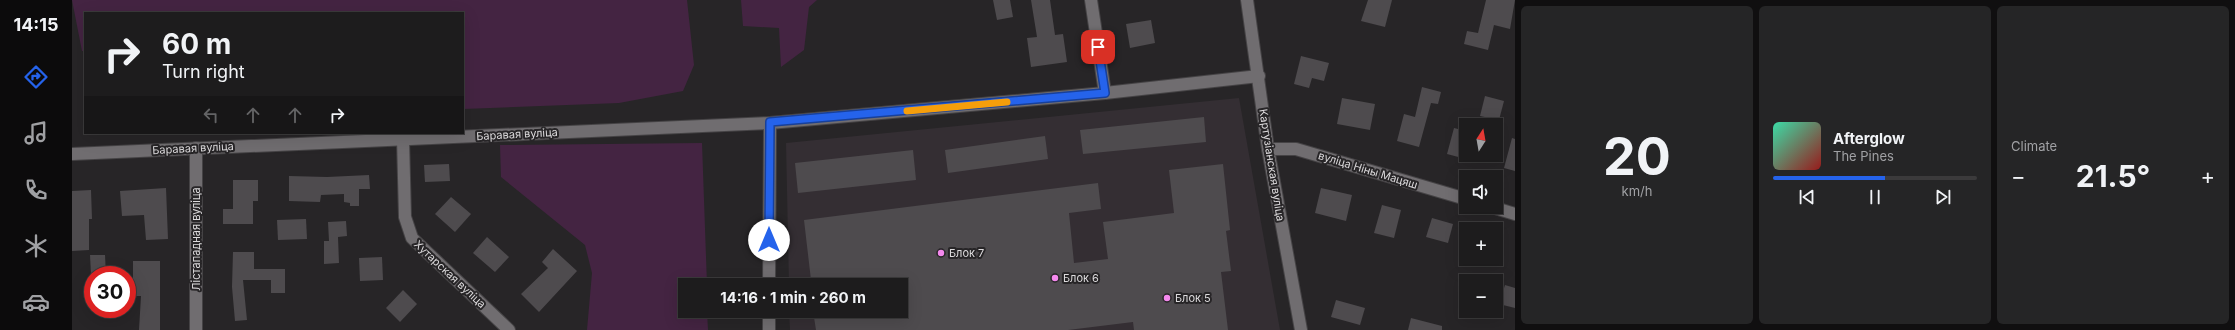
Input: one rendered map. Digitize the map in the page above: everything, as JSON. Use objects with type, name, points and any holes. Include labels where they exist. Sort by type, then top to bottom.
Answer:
[{"type":"street","points":[[1091,0],[1105,93]]},
{"type":"street","name":"Картузіанская вуліца","points":[[1248,0],[1268,149],[1301,330]]},
{"type":"street","name":"Баравая вуліца","points":[[72,154],[770,122],[1105,93],[1259,76]]},
{"type":"street","points":[[769,278],[770,122]]},
{"type":"street","name":"Хутарская вуліца","points":[[403,139],[405,217],[412,238],[509,330]]},
{"type":"street","name":"Лістападная вуліца","points":[[196,148],[196,330]]},
{"type":"street","name":"вуліца Ніны Мацяш","points":[[1268,149],[1296,149],[1459,197]]},
{"type":"street","points":[[1503,210],[1515,214]]},
{"type":"street","points":[[769,318],[769,330]]},
{"type":"shaded area","points":[[72,0],[687,0],[694,65],[683,91],[619,103],[464,109],[464,12],[84,12],[84,51],[82,51]]},
{"type":"shaded area","points":[[741,0],[817,0],[809,7],[804,50],[781,67],[779,28],[743,26]]},
{"type":"shaded area","points":[[1239,98],[1280,330],[790,330],[789,318],[908,318],[908,278],[789,278],[786,143]]},
{"type":"shaded area","points":[[702,143],[707,278],[678,278],[678,318],[707,318],[708,330],[587,330],[592,273],[585,245],[501,177],[500,145]]},
{"type":"building","points":[[993,0],[1010,0],[1013,17],[997,20]]},
{"type":"building","points":[[1031,0],[1050,0],[1055,35],[1063,34],[1067,62],[1031,67],[1027,38],[1037,37]]},
{"type":"building","points":[[1368,0],[1392,0],[1385,27],[1361,21]]},
{"type":"building","points":[[1486,0],[1515,0],[1510,29],[1494,25],[1488,50],[1464,44],[1467,31],[1478,33]]},
{"type":"building","points":[[1151,20],[1155,43],[1130,48],[1126,24]]},
{"type":"building","points":[[1301,56],[1329,63],[1324,81],[1312,78],[1309,88],[1294,84]]},
{"type":"building","points":[[1422,87],[1441,92],[1438,104],[1431,103],[1419,147],[1397,141],[1404,114],[1415,117]]},
{"type":"building","points":[[1485,96],[1504,101],[1500,118],[1480,116]]},
{"type":"building","points":[[1342,98],[1375,104],[1370,130],[1337,124]]},
{"type":"building","points":[[1204,117],[1206,142],[1083,154],[1080,130]]},
{"type":"building","points":[[1454,128],[1459,129],[1459,157],[1447,154]]},
{"type":"building","points":[[1045,136],[1048,159],[948,173],[945,150]]},
{"type":"building","points":[[1512,138],[1515,139],[1515,171],[1504,168]]},
{"type":"building","points":[[913,150],[916,180],[798,193],[795,163]]},
{"type":"building","points":[[449,164],[450,181],[425,182],[424,165]]},
{"type":"building","points":[[1223,164],[1230,230],[1226,231],[1231,271],[1221,272],[1228,330],[1134,330],[1133,322],[1068,330],[816,330],[814,318],[908,318],[908,278],[811,278],[804,220],[1098,183],[1101,209],[1069,213],[1074,263],[1108,259],[1103,222],[1174,213],[1169,170]]},
{"type":"building","points":[[369,175],[370,189],[359,189],[359,206],[350,206],[350,203],[344,202],[344,194],[321,195],[320,202],[289,201],[289,176],[327,177]]},
{"type":"building","points":[[233,180],[258,180],[258,201],[253,201],[253,224],[223,224],[223,209],[233,209]]},
{"type":"building","points":[[166,188],[168,239],[146,240],[144,215],[122,216],[120,191]]},
{"type":"building","points":[[1321,188],[1352,195],[1346,221],[1315,213]]},
{"type":"building","points":[[91,190],[92,219],[89,219],[89,250],[72,251],[72,191]]},
{"type":"building","points":[[451,197],[471,214],[455,232],[435,214]]},
{"type":"building","points":[[1382,205],[1401,210],[1394,238],[1374,233]]},
{"type":"building","points":[[1432,218],[1453,224],[1448,243],[1426,237]]},
{"type":"building","points":[[306,219],[307,239],[278,240],[277,220]]},
{"type":"building","points":[[346,221],[347,236],[338,237],[339,263],[324,264],[324,241],[329,241],[328,222]]},
{"type":"building","points":[[487,237],[509,257],[495,272],[473,253]]},
{"type":"building","points":[[553,249],[577,271],[539,312],[521,294],[548,268],[542,262]]},
{"type":"building","points":[[233,252],[254,252],[254,269],[285,269],[285,293],[271,293],[271,280],[243,280],[247,320],[235,321],[232,287]]},
{"type":"building","points":[[90,255],[105,255],[106,266],[91,266]]},
{"type":"building","points":[[382,257],[383,280],[360,281],[359,258]]},
{"type":"building","points":[[133,261],[160,261],[160,330],[139,330],[141,296],[136,296],[136,266],[133,266]]},
{"type":"building","points":[[1505,285],[1515,288],[1515,308],[1503,305],[1503,291]]},
{"type":"building","points":[[403,290],[417,304],[400,322],[386,308]]},
{"type":"building","points":[[1336,300],[1365,308],[1360,325],[1331,317]]},
{"type":"building","points":[[1411,318],[1442,326],[1442,330],[1408,330]]},
{"type":"slow traffic","points":[[907,111],[1007,102]]},
{"type":"place","name":"Блок 7","points":[[941,253]]},
{"type":"place","name":"Блок 6","points":[[1055,278]]},
{"type":"place","name":"Блок 5","points":[[1167,298]]},
{"type":"route","points":[[769,240],[770,122],[1105,93],[1098,47]]}]
